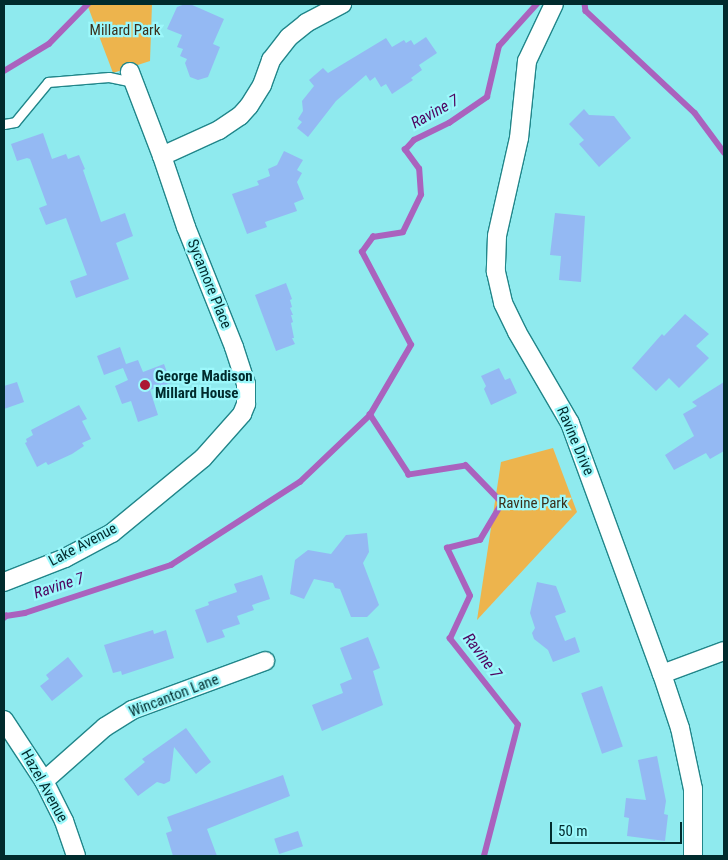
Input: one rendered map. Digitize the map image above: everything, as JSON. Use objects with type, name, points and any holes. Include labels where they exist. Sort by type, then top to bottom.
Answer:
[{"type":"street","points":[[162,156],[219,130],[240,116],[258,92],[271,60],[289,37],[319,15],[342,4]]},
{"type":"street","name":"Ravine Drive","points":[[554,4],[527,61],[519,138],[497,236],[496,272],[503,303],[517,332],[570,423],[662,674],[680,728],[693,789],[692,856]]},
{"type":"street","name":"Sycamore Place","points":[[132,77],[186,227],[215,295],[246,384],[246,404],[242,414],[203,458],[180,479]]},
{"type":"street","name":"Lake Avenue","points":[[4,582],[66,558],[112,532],[180,479]]},
{"type":"street","points":[[662,674],[724,651]]},
{"type":"street","name":"Wincanton Lane","points":[[44,781],[105,727],[132,710],[266,661]]},
{"type":"street","name":"Hazel Avenue","points":[[4,720],[44,781],[64,821],[76,856]]},
{"type":"lane","points":[[4,124],[15,122],[48,82],[132,77]]},
{"type":"green space","name":"Millard Park","points":[[87,4],[152,4],[150,61],[113,73]]},
{"type":"green space","name":"Ravine Park","points":[[553,448],[577,512],[477,620],[501,462]]},
{"type":"building","points":[[190,4],[224,19],[213,44],[220,47],[208,77],[198,80],[190,77],[185,63],[187,59],[180,56],[183,49],[177,47],[182,35],[167,29],[177,7]]},
{"type":"building","points":[[426,37],[437,53],[419,65],[422,70],[411,78],[413,80],[392,94],[386,84],[381,87],[375,77],[370,81],[366,75],[336,101],[308,137],[297,128],[302,122],[298,119],[303,111],[302,101],[314,86],[309,80],[323,68],[328,73],[386,38],[392,47],[404,40],[406,43],[411,40],[414,45]]},
{"type":"building","points":[[584,109],[589,115],[614,116],[631,138],[599,167],[579,144],[584,140],[569,124]]},
{"type":"building","points":[[43,133],[52,159],[66,154],[68,159],[79,155],[101,222],[125,213],[133,236],[116,243],[129,279],[76,298],[70,281],[87,275],[66,218],[46,225],[39,208],[47,205],[30,159],[17,161],[11,144]]},
{"type":"building","points":[[284,151],[303,160],[297,170],[302,173],[297,182],[304,199],[294,203],[297,211],[265,222],[267,227],[247,234],[232,194],[259,185],[257,181],[270,176],[268,169],[277,165]]},
{"type":"building","points":[[555,213],[585,216],[581,282],[559,280],[561,256],[550,255]]},
{"type":"building","points":[[286,283],[292,299],[290,300],[292,307],[290,308],[293,315],[291,315],[293,322],[291,323],[294,338],[292,338],[295,344],[276,351],[255,295]]},
{"type":"building","points":[[685,314],[709,334],[696,346],[709,358],[679,388],[669,378],[656,391],[632,368],[662,334],[664,336]]},
{"type":"building","name":"George Madison Millard House","points":[[120,347],[126,364],[138,360],[143,372],[164,364],[171,383],[150,390],[158,415],[138,422],[131,401],[122,404],[115,386],[128,380],[123,368],[104,375],[97,356]]},
{"type":"building","points":[[499,368],[505,380],[510,378],[517,393],[491,405],[481,376]]},
{"type":"building","points":[[17,382],[24,402],[4,409],[4,386]]},
{"type":"building","points":[[724,382],[724,451],[710,459],[706,453],[674,470],[665,455],[694,436],[683,414],[697,406],[692,402]]},
{"type":"building","points":[[79,405],[87,419],[82,421],[91,439],[82,443],[84,446],[72,454],[48,465],[46,462],[37,467],[25,443],[27,442],[26,439],[33,435],[31,430]]},
{"type":"building","points":[[367,533],[369,552],[363,563],[379,605],[367,617],[351,617],[340,589],[335,588],[333,583],[314,579],[304,599],[290,594],[295,560],[308,550],[331,554],[346,535]]},
{"type":"building","points":[[262,575],[270,599],[252,605],[254,610],[237,616],[240,624],[222,630],[225,637],[207,643],[195,610],[209,605],[208,602],[237,592],[234,584]]},
{"type":"building","points":[[537,582],[556,586],[566,612],[555,616],[565,641],[575,637],[580,652],[553,662],[548,650],[534,639],[532,633],[535,628],[530,613]]},
{"type":"building","points":[[153,630],[154,634],[166,630],[174,658],[122,675],[121,671],[113,673],[104,645]]},
{"type":"building","points":[[368,637],[380,668],[373,671],[383,705],[322,731],[312,705],[343,693],[340,684],[352,679],[340,648]]},
{"type":"building","points":[[68,657],[83,676],[52,701],[40,686],[49,679],[46,675]]},
{"type":"building","points":[[602,686],[623,747],[602,754],[581,693]]},
{"type":"building","points":[[186,728],[211,762],[196,774],[174,747],[170,781],[164,784],[157,782],[138,796],[124,779],[145,762],[142,759]]},
{"type":"building","points":[[657,756],[666,801],[664,814],[668,815],[665,841],[627,836],[629,818],[624,817],[626,798],[646,800],[638,760]]},
{"type":"building","points":[[283,775],[290,796],[207,829],[217,856],[173,856],[166,833],[172,831],[167,817]]},
{"type":"building","points":[[298,831],[303,846],[279,854],[274,839]]},
{"type":"waterway","points":[[4,71],[49,44],[88,4]]},
{"type":"waterway","name":"Ravine 7","points":[[484,856],[518,725],[450,639],[470,596],[447,548],[480,540],[502,503],[466,466],[409,475],[370,415],[411,345],[362,252],[373,237],[403,232],[421,195],[419,169],[405,150],[414,140],[449,123],[487,97],[499,46],[537,4]]},
{"type":"waterway","name":"Ravine 7","points":[[585,4],[586,11],[695,113],[724,152]]},
{"type":"waterway","name":"Ravine 7","points":[[4,618],[25,613],[171,565],[300,482],[370,415]]},
{"type":"place","name":"George Madison Millard House","points":[[145,385]]}]
